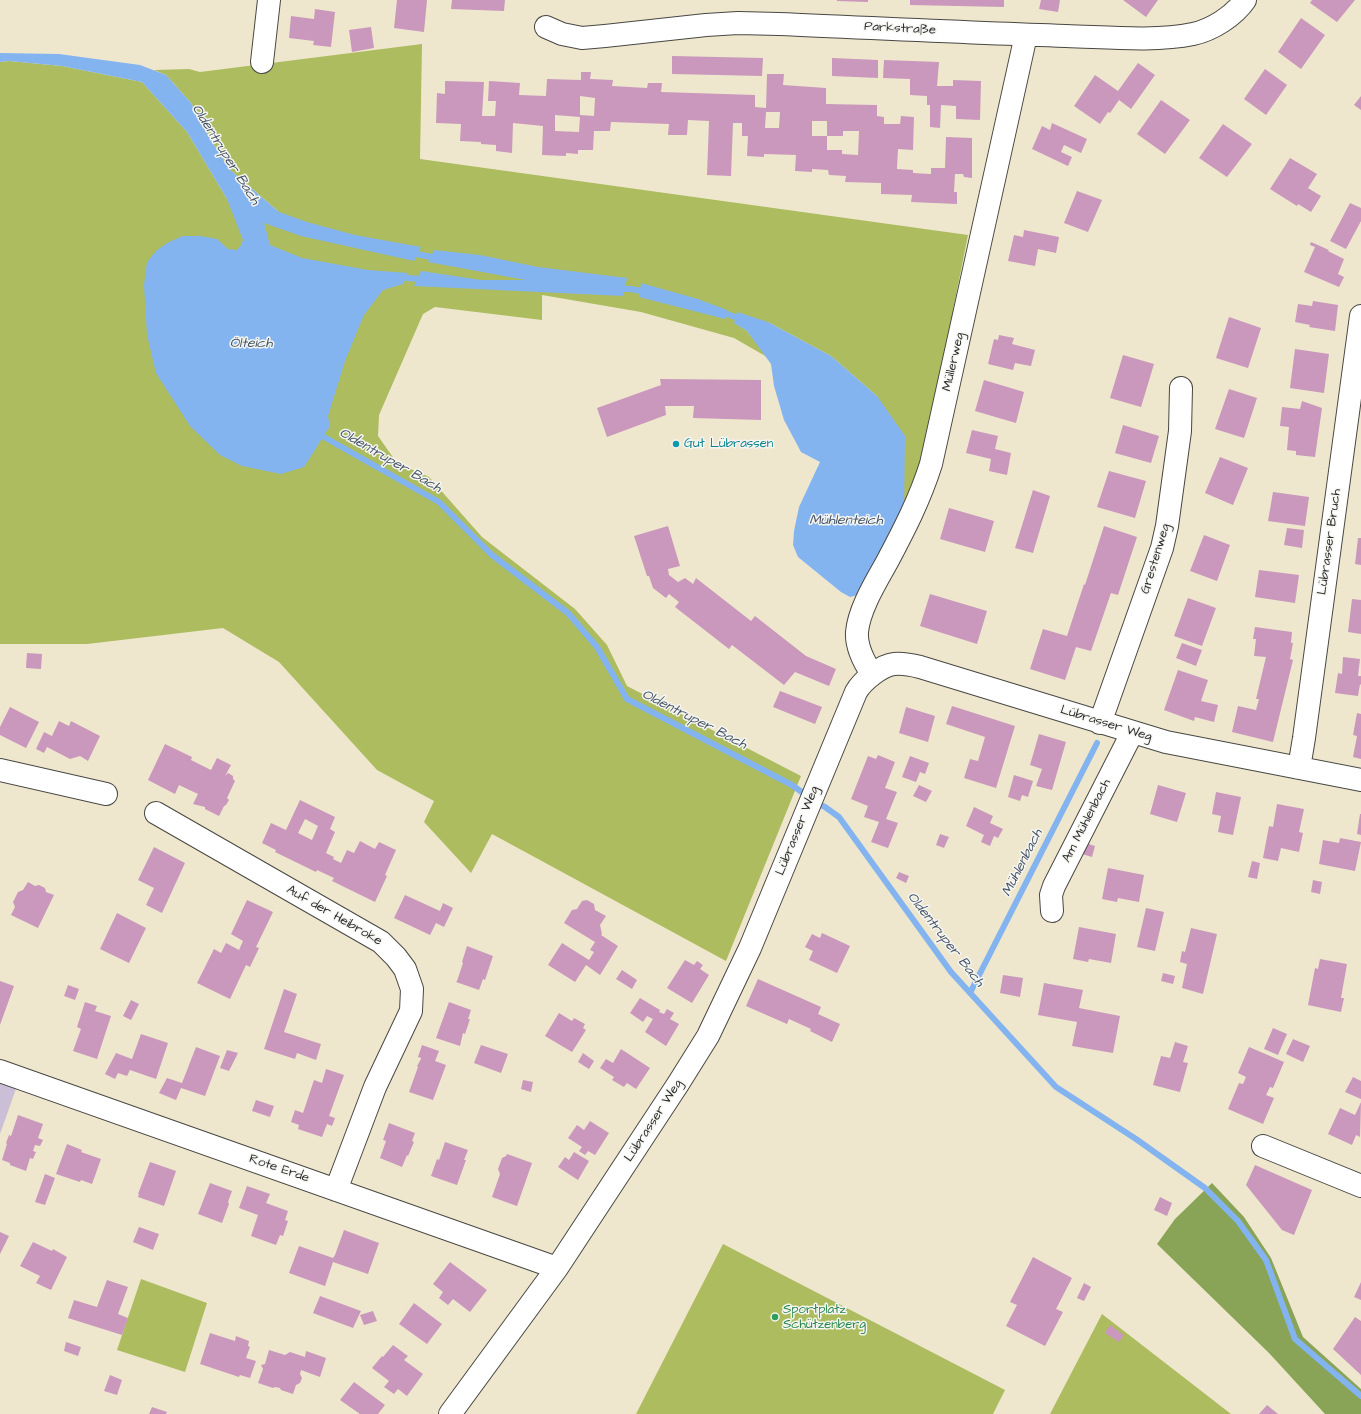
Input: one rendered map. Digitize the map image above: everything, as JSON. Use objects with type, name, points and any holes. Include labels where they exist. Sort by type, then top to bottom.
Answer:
[{"type":"street","points":[[262,62],[268,0]]},
{"type":"street","name":"Parkstraße","points":[[546,27],[562,34],[582,38],[738,23],[1026,35],[1153,38],[1193,34],[1206,29],[1232,14],[1245,0]]},
{"type":"street","name":"Müllerweg","points":[[872,674],[866,664],[857,641],[859,620],[913,512],[931,464],[1026,35]]},
{"type":"street","name":"Lübrasser Bruch","points":[[1299,768],[1361,316]]},
{"type":"street","name":"Grestenweg","points":[[1100,723],[1167,526],[1180,431],[1181,388]]},
{"type":"street","name":"Lübrasser Weg","points":[[450,1414],[557,1268],[708,1036],[750,948],[859,686],[872,674],[893,664],[920,667],[1132,733],[1166,742],[1361,780]]},
{"type":"street","name":"Am Mühlenbach","points":[[1052,911],[1052,895],[1054,886],[1132,733]]},
{"type":"street","points":[[0,770],[106,794]]},
{"type":"street","name":"Auf der Heibroke","points":[[156,813],[381,942],[396,957],[405,969],[412,989],[411,1011],[374,1087],[336,1190]]},
{"type":"street","name":"Rote Erde","points":[[0,1071],[557,1268]]},
{"type":"street","points":[[1263,1146],[1361,1186]]},
{"type":"shaded area","points":[[0,1080],[17,1086],[0,1134]]},
{"type":"green space","points":[[422,44],[420,159],[968,235],[953,310],[961,311],[920,468],[904,510],[877,396],[831,356],[768,322],[735,323],[747,331],[767,357],[734,338],[641,312],[542,295],[542,320],[435,307],[423,314],[379,415],[378,436],[397,463],[429,477],[482,537],[575,609],[607,645],[627,686],[801,776],[726,961],[492,834],[471,873],[424,822],[434,801],[377,770],[279,662],[223,628],[87,644],[0,644],[0,62],[9,61],[62,66],[142,82],[187,132],[227,199],[278,211],[229,169],[207,134],[191,103],[166,75],[154,70],[189,69],[200,72]]},
{"type":"green space","points":[[1212,1183],[1244,1217],[1271,1258],[1303,1337],[1361,1389],[1361,1414],[1325,1414],[1269,1353],[1157,1244],[1175,1219]]},
{"type":"green space","name":"Sportplatz Schützenberg","points":[[723,1244],[1005,1390],[993,1414],[636,1414]]},
{"type":"green space","points":[[141,1279],[207,1303],[185,1372],[117,1350]]},
{"type":"green space","points":[[1102,1314],[1231,1414],[1050,1414]]},
{"type":"water","name":"Ölteich","points":[[0,53],[59,54],[140,65],[166,75],[191,103],[207,134],[229,169],[279,212],[307,222],[355,235],[421,247],[414,261],[301,236],[264,223],[270,245],[302,258],[368,270],[408,273],[403,284],[383,290],[364,315],[345,361],[328,416],[330,426],[304,467],[281,474],[242,466],[220,455],[190,426],[156,373],[147,335],[144,285],[147,262],[157,250],[169,242],[183,236],[200,236],[217,239],[228,249],[237,250],[243,240],[227,199],[187,132],[142,82],[62,66],[9,61],[0,62]]},
{"type":"water","points":[[434,250],[480,255],[538,267],[627,278],[623,296],[414,286],[421,271],[481,280],[526,280],[428,262]]},
{"type":"water","points":[[641,283],[698,299],[727,310],[725,319],[639,297]]},
{"type":"water","name":"Mühlenteich","points":[[737,312],[768,322],[831,356],[877,396],[905,436],[904,510],[862,594],[850,597],[841,592],[798,557],[793,545],[799,507],[820,462],[801,452],[784,420],[774,386],[771,364],[747,331],[734,323]]},
{"type":"building","points":[[397,0],[427,0],[424,32],[394,28]]},
{"type":"building","points":[[452,0],[505,0],[504,11],[451,9]]},
{"type":"building","points":[[868,0],[868,2],[837,1]]},
{"type":"building","points":[[910,0],[1004,0],[1004,7],[910,5]]},
{"type":"building","points":[[1041,0],[1060,0],[1058,12],[1039,9]]},
{"type":"building","points":[[1123,0],[1158,0],[1146,17]]},
{"type":"building","points":[[1312,0],[1355,0],[1337,22],[1310,3]]},
{"type":"building","points":[[315,9],[335,12],[331,47],[313,45],[314,41],[289,38],[291,16],[314,19]]},
{"type":"building","points":[[1301,18],[1325,35],[1301,69],[1278,52]]},
{"type":"building","points":[[371,27],[374,48],[352,52],[349,30]]},
{"type":"building","points":[[672,56],[763,58],[762,76],[672,74]]},
{"type":"building","points":[[832,58],[878,60],[878,78],[832,76]]},
{"type":"building","points":[[884,60],[939,62],[937,86],[953,86],[953,80],[981,81],[980,120],[956,119],[956,106],[941,105],[940,128],[930,127],[930,105],[927,105],[927,96],[910,95],[910,79],[883,78]]},
{"type":"building","points":[[1138,63],[1155,75],[1131,109],[1119,100],[1100,124],[1074,106],[1095,75],[1118,91]]},
{"type":"building","points":[[1265,69],[1287,85],[1266,115],[1244,99]]},
{"type":"building","points":[[581,72],[591,72],[590,79],[613,80],[612,86],[647,88],[648,83],[662,83],[661,92],[755,95],[755,107],[766,108],[767,74],[784,74],[783,85],[826,88],[826,104],[877,105],[877,116],[884,117],[884,124],[900,124],[901,116],[914,117],[913,150],[898,149],[897,169],[913,170],[913,173],[931,174],[931,168],[945,168],[946,137],[972,138],[972,178],[964,177],[963,174],[955,174],[954,192],[957,192],[957,204],[911,202],[912,195],[881,194],[881,183],[845,182],[846,176],[829,175],[828,170],[812,169],[812,172],[795,171],[796,155],[764,154],[764,157],[747,156],[748,136],[742,136],[742,123],[733,123],[731,176],[707,175],[709,121],[688,120],[687,135],[668,135],[669,124],[611,122],[610,131],[594,131],[593,150],[578,150],[578,154],[566,153],[566,156],[542,155],[543,126],[513,123],[512,153],[496,151],[496,145],[481,144],[481,142],[460,141],[461,124],[436,123],[437,93],[445,94],[445,81],[484,82],[482,116],[495,116],[496,101],[488,101],[489,81],[520,83],[519,95],[546,96],[547,79],[581,80]],"holes":[[[580,96],[595,98],[594,116],[580,115]],[[766,112],[780,112],[779,128],[765,128]],[[555,115],[580,117],[579,132],[555,131]],[[812,121],[827,121],[827,136],[812,136]],[[843,131],[859,131],[858,155],[842,154],[842,150],[827,150],[827,136],[843,136]]]},
{"type":"building","points":[[1361,96],[1361,110],[1354,105]]},
{"type":"building","points":[[1161,100],[1190,120],[1165,154],[1137,134]]},
{"type":"building","points":[[1052,123],[1087,139],[1081,153],[1064,145],[1061,152],[1072,157],[1068,166],[1032,149],[1042,126],[1050,130]]},
{"type":"building","points":[[1223,124],[1252,144],[1227,177],[1199,158]]},
{"type":"building","points":[[1290,158],[1317,174],[1308,188],[1321,196],[1311,212],[1298,204],[1297,206],[1270,189]]},
{"type":"building","points":[[1077,191],[1102,200],[1088,232],[1064,223]]},
{"type":"building","points":[[1350,203],[1361,208],[1361,221],[1346,249],[1330,241]]},
{"type":"building","points":[[1024,230],[1059,237],[1056,253],[1038,249],[1035,266],[1008,261],[1014,235],[1023,237]]},
{"type":"building","points":[[1311,242],[1344,259],[1338,274],[1344,277],[1339,287],[1304,272],[1315,247],[1310,245]]},
{"type":"building","points":[[1313,301],[1338,305],[1335,331],[1309,327],[1310,325],[1295,322],[1298,304],[1312,306]]},
{"type":"building","points":[[1229,317],[1261,328],[1248,368],[1216,358]]},
{"type":"building","points":[[999,335],[1014,338],[1012,344],[1035,350],[1031,366],[1015,363],[1013,370],[988,364],[994,339],[998,340]]},
{"type":"building","points":[[1295,349],[1329,354],[1324,393],[1290,388]]},
{"type":"building","points":[[1123,355],[1154,364],[1141,407],[1110,398]]},
{"type":"building","points":[[660,379],[761,380],[761,420],[693,418],[694,406],[665,406],[666,415],[607,437],[597,408],[661,385]]},
{"type":"building","points":[[984,380],[1024,392],[1016,423],[975,411]]},
{"type":"building","points":[[1229,389],[1257,398],[1244,438],[1215,429]]},
{"type":"building","points":[[1302,401],[1322,408],[1315,457],[1296,455],[1296,451],[1287,450],[1289,427],[1280,426],[1282,407],[1300,409]]},
{"type":"building","points":[[1123,425],[1159,436],[1151,463],[1115,453]]},
{"type":"building","points":[[972,430],[998,436],[995,449],[1011,453],[1007,475],[989,471],[991,459],[966,453]]},
{"type":"building","points":[[1220,457],[1248,468],[1233,505],[1205,493]]},
{"type":"building","points":[[1109,471],[1146,481],[1135,518],[1097,507]]},
{"type":"building","points":[[1033,490],[1050,496],[1033,553],[1015,548]]},
{"type":"building","points":[[1273,492],[1309,497],[1305,526],[1268,521]]},
{"type":"building","points":[[949,508],[994,521],[985,552],[940,539]]},
{"type":"building","points":[[668,526],[680,566],[668,569],[669,575],[678,582],[685,578],[693,584],[696,578],[751,621],[755,616],[806,656],[836,669],[829,686],[795,672],[784,685],[732,645],[729,649],[675,607],[679,602],[669,594],[666,598],[653,588],[649,576],[647,576],[634,536]]},
{"type":"building","points":[[1104,526],[1137,537],[1118,595],[1111,593],[1091,651],[1076,647],[1065,680],[1030,669],[1043,629],[1067,636]]},
{"type":"building","points":[[1287,528],[1304,530],[1302,548],[1284,545]]},
{"type":"building","points":[[1204,535],[1230,545],[1217,581],[1190,571]]},
{"type":"building","points":[[1358,538],[1361,538],[1361,565],[1355,564]]},
{"type":"building","points":[[1259,570],[1299,575],[1295,603],[1255,597]]},
{"type":"building","points":[[930,594],[987,611],[977,644],[920,626]]},
{"type":"building","points":[[1188,598],[1216,608],[1202,646],[1174,636]]},
{"type":"building","points":[[1352,599],[1361,600],[1361,634],[1348,632]]},
{"type":"building","points":[[1255,627],[1292,632],[1291,643],[1293,643],[1290,659],[1293,660],[1273,742],[1232,732],[1238,706],[1256,710],[1259,699],[1256,699],[1266,657],[1254,656],[1256,639],[1253,639]]},
{"type":"building","points":[[1182,643],[1202,650],[1196,666],[1176,658]]},
{"type":"building","points":[[27,653],[42,654],[41,669],[26,668]]},
{"type":"building","points":[[1343,657],[1360,659],[1358,676],[1361,676],[1361,685],[1360,684],[1358,696],[1335,693],[1338,673],[1342,674]]},
{"type":"building","points":[[1178,670],[1208,680],[1201,701],[1218,705],[1214,722],[1195,717],[1194,721],[1164,710]]},
{"type":"building","points":[[780,691],[822,707],[815,724],[773,707]]},
{"type":"building","points":[[952,706],[1015,726],[996,788],[964,778],[970,759],[978,761],[985,737],[946,724]]},
{"type":"building","points":[[10,707],[39,722],[26,748],[0,735],[0,727]]},
{"type":"building","points":[[906,707],[935,716],[928,742],[899,733]]},
{"type":"building","points":[[1357,713],[1361,714],[1361,759],[1353,757],[1357,736],[1353,735]]},
{"type":"building","points":[[59,721],[69,726],[71,721],[100,736],[88,761],[80,756],[70,759],[47,747],[44,753],[36,749],[44,732],[52,736]]},
{"type":"building","points":[[1039,734],[1066,742],[1052,790],[1036,786],[1042,769],[1030,765]]},
{"type":"building","points":[[165,744],[192,757],[191,760],[211,770],[217,758],[231,765],[225,776],[228,773],[233,776],[235,781],[227,798],[229,800],[219,816],[205,809],[205,807],[193,804],[198,794],[179,785],[175,794],[148,780]]},
{"type":"building","points":[[878,755],[895,762],[885,788],[897,792],[886,819],[898,823],[888,848],[871,842],[879,822],[864,817],[868,806],[851,799],[868,756],[876,759]]},
{"type":"building","points":[[910,756],[929,763],[925,774],[920,772],[916,782],[902,777]]},
{"type":"building","points":[[1014,775],[1033,781],[1028,797],[1022,795],[1020,801],[1008,797]]},
{"type":"building","points":[[919,785],[932,791],[926,802],[913,796]]},
{"type":"building","points":[[1158,785],[1186,793],[1177,822],[1150,814]]},
{"type":"building","points":[[1216,792],[1241,797],[1233,835],[1218,832],[1221,816],[1212,814]]},
{"type":"building","points":[[300,800],[335,817],[330,829],[335,832],[326,853],[334,857],[333,859],[341,863],[347,850],[354,853],[360,841],[375,849],[379,842],[396,850],[385,875],[387,876],[375,902],[332,881],[334,878],[317,870],[316,872],[275,852],[276,850],[262,843],[271,823],[286,830]],"holes":[[[305,819],[318,826],[312,840],[298,833]]]},
{"type":"building","points":[[1277,804],[1304,809],[1299,832],[1303,833],[1299,852],[1281,848],[1278,861],[1263,858],[1269,826],[1273,827]]},
{"type":"building","points":[[974,807],[993,816],[990,823],[1003,829],[998,838],[994,836],[990,846],[981,842],[984,835],[966,826]]},
{"type":"building","points":[[1361,814],[1361,835],[1357,834]]},
{"type":"building","points":[[940,834],[949,837],[944,848],[936,845]]},
{"type":"building","points":[[1340,838],[1361,842],[1355,871],[1319,864],[1323,840],[1339,843]]},
{"type":"building","points":[[1085,843],[1095,846],[1092,857],[1082,854]]},
{"type":"building","points":[[154,847],[185,863],[162,913],[146,905],[154,888],[138,880]]},
{"type":"building","points":[[1252,861],[1260,863],[1257,879],[1248,877]]},
{"type":"building","points":[[1108,868],[1144,875],[1139,902],[1118,898],[1117,902],[1102,899]]},
{"type":"building","points":[[899,872],[909,876],[906,883],[896,878]]},
{"type":"building","points":[[1313,880],[1322,882],[1320,894],[1311,892]]},
{"type":"building","points":[[28,882],[35,886],[39,885],[45,888],[46,892],[54,895],[38,928],[11,915],[15,907],[13,902],[18,892],[23,890]]},
{"type":"building","points":[[405,895],[440,911],[443,903],[453,908],[444,927],[436,923],[430,935],[394,918]]},
{"type":"building","points":[[247,900],[273,912],[256,947],[259,948],[250,967],[246,965],[230,999],[197,983],[214,949],[221,953],[226,943],[239,950],[243,941],[231,934]]},
{"type":"building","points":[[587,900],[594,904],[595,910],[606,916],[600,925],[601,935],[618,946],[600,975],[586,965],[575,982],[548,965],[562,943],[589,960],[594,952],[590,950],[595,942],[564,923],[572,910],[577,909],[582,901]]},
{"type":"building","points":[[1146,908],[1164,912],[1155,951],[1137,947]]},
{"type":"building","points":[[117,913],[146,928],[129,963],[100,949]]},
{"type":"building","points":[[1079,927],[1116,934],[1111,963],[1089,959],[1088,962],[1073,959]]},
{"type":"building","points":[[1191,928],[1217,934],[1203,994],[1182,988],[1187,964],[1180,962],[1182,951],[1185,952]]},
{"type":"building","points":[[822,933],[850,946],[837,973],[809,960],[813,951],[805,947],[812,934],[820,938]]},
{"type":"building","points":[[467,946],[493,956],[485,980],[483,979],[479,990],[456,982]]},
{"type":"building","points":[[1320,959],[1347,964],[1341,998],[1344,998],[1341,1012],[1308,1005],[1315,968],[1318,969]]},
{"type":"building","points":[[685,960],[694,965],[697,961],[703,965],[700,969],[709,975],[692,1003],[667,988]]},
{"type":"building","points":[[622,970],[637,980],[632,989],[616,979]]},
{"type":"building","points":[[1163,973],[1175,976],[1173,984],[1161,981]]},
{"type":"building","points":[[1003,975],[1023,978],[1020,997],[1000,993]]},
{"type":"building","points":[[758,979],[821,1007],[818,1014],[840,1024],[832,1042],[810,1031],[811,1029],[789,1019],[787,1024],[746,1006]]},
{"type":"building","points":[[0,981],[14,986],[0,1025]]},
{"type":"building","points":[[1044,983],[1083,990],[1079,1008],[1120,1016],[1113,1053],[1072,1046],[1077,1022],[1038,1015]]},
{"type":"building","points":[[68,985],[79,989],[75,1000],[64,996]]},
{"type":"building","points":[[284,989],[297,994],[284,1032],[321,1044],[316,1060],[297,1053],[295,1059],[264,1049]]},
{"type":"building","points":[[640,998],[660,1010],[659,1012],[664,1014],[667,1009],[674,1013],[670,1019],[679,1024],[666,1046],[645,1032],[653,1019],[647,1016],[643,1022],[630,1013]]},
{"type":"building","points":[[131,1000],[139,1004],[131,1020],[123,1016]]},
{"type":"building","points":[[85,1002],[97,1006],[95,1011],[111,1016],[97,1059],[73,1051],[81,1029],[77,1027]]},
{"type":"building","points":[[449,1002],[471,1010],[468,1019],[470,1019],[465,1034],[463,1033],[460,1046],[436,1038]]},
{"type":"building","points":[[559,1013],[572,1021],[574,1018],[585,1024],[583,1028],[586,1030],[572,1052],[545,1036]]},
{"type":"building","points":[[1273,1028],[1287,1034],[1278,1055],[1264,1049]]},
{"type":"building","points":[[141,1034],[168,1043],[156,1079],[130,1070],[127,1076],[118,1073],[115,1079],[105,1074],[116,1053],[132,1059]]},
{"type":"building","points":[[1293,1039],[1310,1046],[1303,1062],[1286,1054]]},
{"type":"building","points":[[1175,1042],[1188,1046],[1183,1062],[1188,1063],[1180,1092],[1153,1085],[1161,1056],[1170,1058]]},
{"type":"building","points":[[422,1045],[439,1051],[435,1061],[446,1065],[433,1100],[409,1092],[418,1067],[417,1066],[421,1059],[418,1057]]},
{"type":"building","points":[[481,1045],[508,1054],[501,1073],[474,1063]]},
{"type":"building","points":[[196,1047],[220,1056],[205,1096],[181,1088],[176,1100],[159,1093],[167,1078],[182,1083]]},
{"type":"building","points":[[1249,1047],[1284,1062],[1273,1088],[1270,1087],[1266,1095],[1274,1098],[1263,1124],[1228,1109],[1239,1083],[1243,1084],[1246,1077],[1238,1073]]},
{"type":"building","points":[[621,1049],[650,1068],[636,1089],[627,1083],[624,1087],[612,1080],[614,1077],[600,1068],[606,1059],[613,1063]]},
{"type":"building","points":[[227,1050],[238,1053],[229,1071],[220,1068]]},
{"type":"building","points":[[583,1053],[594,1061],[589,1069],[578,1062]]},
{"type":"building","points":[[326,1069],[344,1075],[329,1116],[335,1118],[332,1126],[327,1124],[322,1137],[298,1129],[299,1125],[291,1122],[295,1110],[303,1113],[314,1080],[322,1083]]},
{"type":"building","points":[[1353,1077],[1361,1081],[1361,1099],[1345,1092]]},
{"type":"building","points":[[523,1080],[533,1082],[531,1092],[521,1089]]},
{"type":"building","points":[[256,1100],[274,1106],[270,1117],[252,1111]]},
{"type":"building","points":[[1361,1102],[1360,1137],[1356,1135],[1352,1145],[1328,1134],[1340,1108],[1355,1115]]},
{"type":"building","points":[[18,1115],[43,1124],[38,1138],[43,1140],[40,1146],[35,1145],[33,1151],[36,1152],[33,1159],[30,1158],[26,1171],[10,1165],[10,1163],[2,1160],[7,1144],[6,1143],[9,1135],[11,1136]]},
{"type":"building","points":[[590,1121],[609,1133],[595,1155],[588,1151],[585,1155],[579,1151],[582,1147],[568,1138],[577,1125],[584,1130]]},
{"type":"building","points":[[389,1123],[415,1133],[412,1141],[414,1142],[402,1167],[380,1158],[386,1141],[383,1140]]},
{"type":"building","points":[[445,1142],[468,1150],[457,1185],[431,1176],[437,1159],[439,1160]]},
{"type":"building","points":[[67,1144],[82,1150],[81,1152],[101,1159],[92,1184],[81,1180],[80,1182],[56,1174]]},
{"type":"building","points":[[574,1152],[589,1161],[578,1180],[558,1167],[565,1157],[569,1160]]},
{"type":"building","points":[[507,1154],[532,1163],[517,1206],[492,1197],[500,1174],[498,1169],[502,1158]]},
{"type":"building","points":[[150,1162],[176,1171],[164,1206],[138,1197]]},
{"type":"building","points":[[1255,1165],[1312,1190],[1294,1235],[1282,1230],[1246,1185]]},
{"type":"building","points":[[45,1174],[55,1178],[45,1205],[35,1202]]},
{"type":"building","points":[[210,1183],[232,1191],[222,1223],[198,1214]]},
{"type":"building","points":[[247,1186],[270,1194],[266,1203],[288,1211],[285,1220],[288,1221],[283,1236],[280,1235],[276,1245],[251,1236],[258,1215],[239,1208]]},
{"type":"building","points":[[1160,1197],[1172,1203],[1167,1216],[1154,1210]]},
{"type":"building","points":[[139,1227],[159,1234],[153,1250],[133,1242]]},
{"type":"building","points":[[344,1230],[379,1243],[368,1274],[333,1262],[325,1286],[289,1273],[299,1246],[333,1258]]},
{"type":"building","points":[[0,1232],[9,1236],[0,1254]]},
{"type":"building","points":[[33,1242],[52,1251],[53,1249],[67,1257],[51,1290],[36,1283],[40,1276],[20,1266]]},
{"type":"building","points":[[1033,1257],[1072,1278],[1056,1309],[1063,1312],[1045,1346],[1006,1326],[1017,1305],[1010,1302]]},
{"type":"building","points":[[450,1262],[487,1290],[470,1312],[453,1299],[448,1305],[439,1298],[443,1292],[433,1284]]},
{"type":"building","points":[[107,1280],[128,1287],[118,1314],[128,1318],[122,1335],[68,1318],[74,1300],[97,1307]]},
{"type":"building","points":[[1361,1282],[1361,1300],[1354,1297]]},
{"type":"building","points":[[1084,1283],[1091,1287],[1084,1301],[1077,1298]]},
{"type":"building","points":[[320,1296],[361,1311],[353,1328],[313,1313]]},
{"type":"building","points":[[414,1303],[442,1324],[427,1344],[399,1324]]},
{"type":"building","points":[[373,1311],[377,1321],[364,1325],[360,1315]]},
{"type":"building","points":[[1355,1317],[1361,1321],[1361,1375],[1333,1349]]},
{"type":"building","points":[[1110,1325],[1124,1335],[1119,1342],[1105,1333]]},
{"type":"building","points":[[210,1333],[235,1341],[236,1336],[249,1341],[248,1346],[250,1347],[246,1358],[256,1361],[250,1378],[240,1375],[239,1377],[200,1364]]},
{"type":"building","points":[[66,1342],[81,1347],[78,1356],[64,1351]]},
{"type":"building","points":[[393,1345],[408,1356],[404,1360],[423,1374],[407,1396],[398,1389],[394,1394],[384,1387],[389,1381],[372,1368]]},
{"type":"building","points":[[269,1350],[285,1355],[290,1352],[305,1357],[306,1351],[326,1358],[320,1377],[301,1370],[300,1374],[302,1378],[300,1383],[296,1385],[293,1394],[281,1390],[280,1388],[273,1388],[258,1383],[263,1369],[261,1365],[265,1364]]},
{"type":"building","points":[[110,1375],[122,1380],[117,1395],[104,1391]]},
{"type":"building","points":[[354,1382],[385,1405],[378,1414],[360,1414],[340,1400]]},
{"type":"building","points":[[1267,1405],[1278,1414],[1259,1414]]},
{"type":"building","points":[[152,1407],[167,1412],[166,1414],[149,1414]]},
{"type":"waterway","points":[[411,253],[437,258]]},
{"type":"waterway","points":[[406,278],[425,279]]},
{"type":"waterway","points":[[618,289],[631,289],[646,292]]},
{"type":"waterway","points":[[719,311],[735,317]]},
{"type":"waterway","name":"Oldentruper Bach","points":[[321,431],[324,437],[439,502],[492,555],[568,613],[597,647],[627,699],[792,785],[839,817],[951,972],[1056,1087],[1136,1139],[1205,1188],[1238,1221],[1266,1260],[1295,1339],[1361,1396]]},
{"type":"waterway","name":"Mühlenbach","points":[[970,993],[1097,743]]},
{"type":"place","name":"Gut Lübrassen","points":[[676,444]]},
{"type":"place","name":"Sportplatz Schützenberg","points":[[775,1317]]}]
